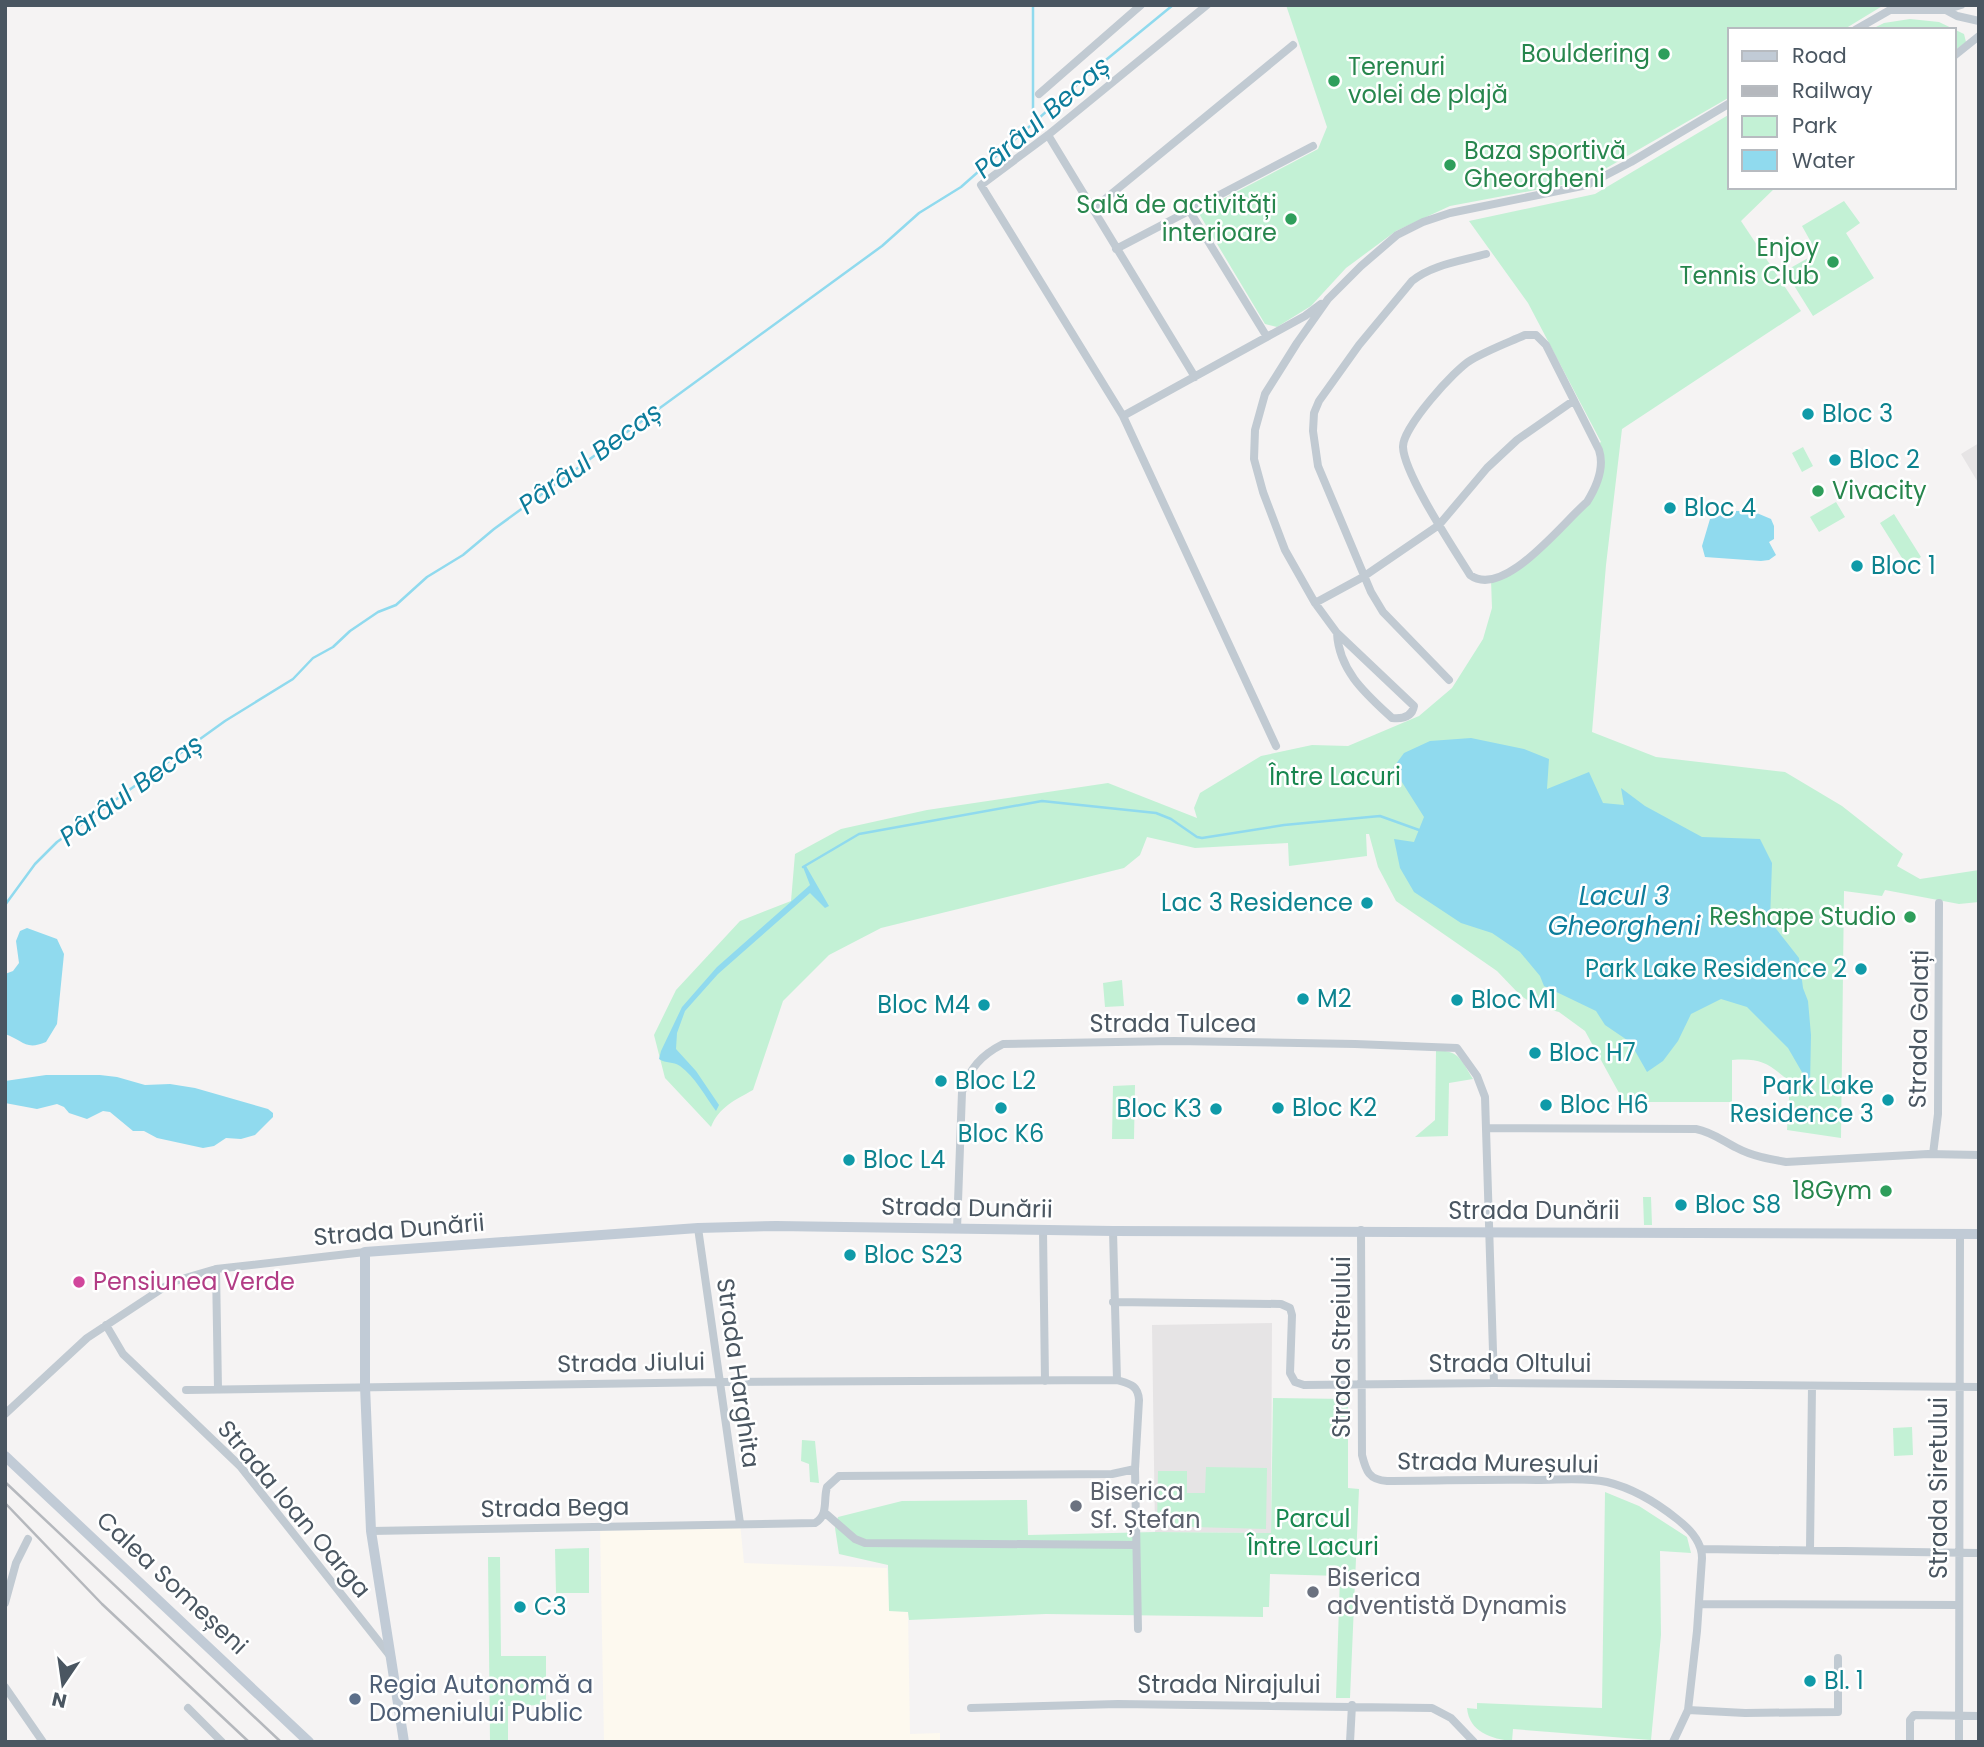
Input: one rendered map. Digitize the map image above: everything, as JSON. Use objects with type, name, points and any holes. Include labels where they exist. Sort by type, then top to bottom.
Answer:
[{"type":"street","points":[[1040,94],[1141,5]]},
{"type":"street","points":[[1207,5],[1048,135],[981,184],[1123,416],[1276,746]]},
{"type":"street","points":[[1858,28],[1892,8],[1961,5]]},
{"type":"street","points":[[1942,7],[1957,16],[1979,21]]},
{"type":"street","points":[[1956,54],[1979,39]]},
{"type":"street","points":[[1093,209],[1293,44]]},
{"type":"street","points":[[1123,416],[1305,316],[1328,299],[1397,235],[1410,228],[1450,213],[1587,185],[1728,104]]},
{"type":"street","points":[[1048,135],[1195,377]]},
{"type":"street","points":[[1116,249],[1314,146]]},
{"type":"street","points":[[1189,210],[1267,337]]},
{"type":"street","points":[[1450,680],[1383,612],[1363,577],[1318,466],[1313,431],[1314,413],[1319,401],[1359,345],[1412,281],[1420,274],[1433,269],[1486,254]]},
{"type":"street","points":[[1328,299],[1265,394],[1255,430],[1254,459],[1263,492],[1285,550],[1315,603],[1337,633],[1414,706],[1410,715],[1392,718],[1358,687],[1338,647],[1337,633]]},
{"type":"street","points":[[1525,335],[1536,335],[1546,345],[1573,401],[1602,460],[1595,489],[1587,502],[1516,569],[1491,580],[1476,579],[1470,575],[1412,474],[1402,445],[1405,435],[1411,424],[1455,373],[1469,361],[1525,335]]},
{"type":"street","points":[[1315,603],[1363,577],[1439,524],[1487,468],[1517,440],[1573,401]]},
{"type":"street","name":"Strada Galați","points":[[1933,1154],[1938,1114],[1939,903]]},
{"type":"street","name":"Strada Tulcea","points":[[957,1229],[962,1092],[976,1063],[1003,1044],[1174,1041],[1457,1048],[1481,1085],[1485,1097],[1494,1383]]},
{"type":"street","points":[[1487,1128],[1688,1128],[1712,1133],[1738,1149],[1786,1162],[1933,1154],[1979,1155]]},
{"type":"street","name":"Strada Dunării","points":[[5,1413],[87,1338],[172,1282],[216,1269],[365,1252],[698,1228],[775,1226],[1113,1231],[1979,1234]]},
{"type":"street","name":"Strada Harghita","points":[[698,1228],[740,1523]]},
{"type":"street","points":[[1042,1230],[1045,1381]]},
{"type":"street","name":"Strada Streiului","points":[[1361,1230],[1361,1436],[1364,1464]]},
{"type":"street","points":[[1113,1231],[1117,1380],[1135,1386],[1139,1394],[1135,1468],[1138,1629]]},
{"type":"street","name":"Strada Siretului","points":[[1959,1234],[1959,1742]]},
{"type":"street","points":[[365,1252],[365,1386],[371,1531],[404,1742]]},
{"type":"street","points":[[216,1269],[218,1389]]},
{"type":"street","name":"Strada Oltului","points":[[1113,1302],[1281,1304],[1290,1308],[1292,1315],[1290,1373],[1295,1381],[1304,1385],[1494,1383],[1979,1387]]},
{"type":"street","name":"Strada Ioan Oarga","points":[[106,1325],[124,1354],[240,1466],[392,1660]]},
{"type":"street","name":"Strada Jiului","points":[[186,1390],[720,1382],[1117,1380]]},
{"type":"street","points":[[1810,1549],[1812,1386]]},
{"type":"street","name":"Calea Someșeni","points":[[5,1456],[309,1742]]},
{"type":"street","name":"Strada Mureșului","points":[[1364,1464],[1368,1475],[1380,1481],[1607,1482],[1630,1490],[1672,1515],[1690,1532],[1702,1549]]},
{"type":"street","points":[[1135,1468],[1112,1474],[839,1476],[827,1486],[824,1512],[855,1539],[865,1543],[1136,1545]]},
{"type":"street","name":"Strada Bega","points":[[371,1531],[815,1523],[821,1519],[824,1512]]},
{"type":"street","points":[[5,1603],[16,1563],[28,1539]]},
{"type":"street","points":[[1673,1742],[1688,1710],[1695,1661],[1702,1549],[1979,1553]]},
{"type":"street","points":[[1699,1604],[1959,1605]]},
{"type":"street","points":[[1688,1710],[1745,1713],[1838,1712],[1838,1658]]},
{"type":"street","points":[[5,1687],[43,1742]]},
{"type":"street","name":"Strada Nirajului","points":[[971,1708],[1118,1704],[1432,1708],[1451,1718],[1474,1742]]},
{"type":"street","points":[[1350,1742],[1352,1705]]},
{"type":"street","points":[[188,1709],[222,1742]]},
{"type":"street","points":[[1910,1742],[1910,1720],[1913,1715],[1979,1716]]},
{"type":"shaded area","points":[[1979,443],[1979,484],[1961,454]]},
{"type":"shaded area","points":[[1272,1323],[1271,1533],[1155,1532],[1152,1325]]},
{"type":"shaded area","points":[[740,1523],[744,1563],[887,1568],[890,1610],[908,1612],[910,1734],[940,1733],[940,1742],[604,1742],[600,1527]]},
{"type":"green space","name":"Baza sportivă Gheorgheni","points":[[1286,5],[1884,5],[1846,28],[1728,28],[1728,98],[1584,181],[1450,206],[1396,231],[1346,268],[1311,306],[1277,327],[1265,324],[1198,212],[1318,149],[1327,127]]},
{"type":"green space","points":[[1910,19],[1939,22],[1952,28],[1874,28],[1884,23]]},
{"type":"green space","points":[[1956,30],[1964,34],[1966,42],[1956,50]]},
{"type":"green space","name":"Între Lacuri","points":[[1728,115],[1728,189],[1774,189],[1741,221],[1801,311],[1622,429],[1606,565],[1592,732],[1656,757],[1785,772],[1842,806],[1903,854],[1897,866],[1920,879],[1979,870],[1979,902],[1959,904],[1885,890],[1882,896],[1844,891],[1841,1138],[1787,1130],[1790,1082],[1770,1066],[1757,1061],[1732,1060],[1732,1102],[1624,1102],[1585,1031],[1559,1012],[1536,1006],[1520,995],[1497,971],[1396,901],[1378,867],[1369,834],[1366,834],[1367,856],[1289,866],[1288,843],[1195,848],[1147,837],[1140,855],[1124,868],[881,928],[829,955],[783,1001],[753,1090],[723,1109],[711,1127],[665,1078],[654,1035],[676,990],[740,921],[791,901],[795,854],[841,829],[927,810],[1108,783],[1197,818],[1194,808],[1200,793],[1261,756],[1312,745],[1348,746],[1419,716],[1452,688],[1483,639],[1492,608],[1491,580],[1516,569],[1587,502],[1602,460],[1596,445],[1601,442],[1528,303],[1469,221],[1595,194]]},
{"type":"green space","name":"Enjoy Tennis Club","points":[[1844,201],[1860,223],[1846,233],[1874,278],[1813,316],[1785,271],[1817,253],[1802,226]]},
{"type":"green space","name":"Vivacity","points":[[1803,447],[1813,466],[1802,472],[1792,453]]},
{"type":"green space","name":"Vivacity","points":[[1836,502],[1845,517],[1819,532],[1810,517]]},
{"type":"green space","points":[[1894,514],[1921,557],[1907,566],[1880,523]]},
{"type":"green space","points":[[1122,980],[1124,1006],[1105,1007],[1103,983]]},
{"type":"green space","points":[[1436,1050],[1455,1055],[1473,1079],[1449,1083],[1448,1136],[1415,1137],[1435,1120]]},
{"type":"green space","points":[[1135,1085],[1134,1139],[1112,1139],[1113,1086]]},
{"type":"green space","points":[[1643,1197],[1651,1197],[1652,1225],[1644,1225]]},
{"type":"green space","name":"Parcul Între Lacuri","points":[[1273,1398],[1348,1399],[1348,1488],[1359,1489],[1350,1698],[1336,1698],[1340,1576],[1270,1574],[1269,1607],[1263,1607],[1263,1617],[1046,1614],[909,1620],[908,1612],[889,1611],[888,1565],[839,1554],[835,1528],[838,1517],[902,1501],[1027,1500],[1028,1535],[1271,1533]]},
{"type":"green space","points":[[1912,1427],[1913,1455],[1894,1456],[1893,1428]]},
{"type":"green space","points":[[802,1440],[815,1441],[819,1483],[810,1482],[809,1464],[801,1461]]},
{"type":"green space","points":[[1206,1467],[1267,1468],[1266,1529],[1157,1526],[1158,1471],[1187,1471],[1187,1493],[1205,1493]]},
{"type":"green space","points":[[1605,1492],[1639,1506],[1687,1537],[1691,1553],[1660,1551],[1661,1635],[1651,1740],[1513,1729],[1512,1741],[1483,1733],[1472,1723],[1467,1708],[1477,1709],[1477,1703],[1602,1708]]},
{"type":"green space","points":[[589,1548],[589,1593],[556,1593],[555,1549]]},
{"type":"green space","points":[[488,1557],[500,1557],[501,1656],[546,1656],[546,1705],[508,1706],[508,1742],[490,1742]]},
{"type":"water","points":[[1733,511],[1752,511],[1771,519],[1774,539],[1769,542],[1776,555],[1761,561],[1705,557],[1702,546],[1710,519]]},
{"type":"water","name":"Lacul 3 Gheorgheni","points":[[1471,738],[1524,749],[1549,759],[1547,789],[1589,772],[1603,803],[1624,805],[1621,788],[1645,806],[1702,837],[1760,839],[1772,863],[1770,921],[1799,958],[1803,988],[1808,1001],[1811,1035],[1810,1086],[1788,1048],[1747,1007],[1721,999],[1691,1014],[1678,1041],[1663,1061],[1647,1072],[1630,1042],[1605,1025],[1596,1011],[1544,986],[1540,976],[1520,952],[1492,933],[1461,923],[1414,892],[1400,868],[1394,839],[1414,842],[1424,817],[1393,768],[1404,753],[1430,741]]},
{"type":"water","points":[[806,866],[829,906],[825,908],[810,893],[718,974],[685,1011],[677,1033],[676,1049],[696,1071],[719,1105],[716,1111],[685,1070],[677,1064],[659,1059],[661,1051],[682,1007],[717,967],[810,885],[803,867]]},
{"type":"water","points":[[27,928],[57,939],[64,954],[57,1024],[46,1042],[33,1045],[24,1044],[5,1034],[5,974],[13,971],[19,963],[16,941],[20,931]]},
{"type":"water","points":[[46,1075],[100,1075],[145,1085],[170,1084],[195,1088],[268,1109],[273,1113],[273,1117],[255,1135],[241,1139],[226,1138],[214,1146],[203,1148],[157,1138],[144,1131],[133,1131],[110,1112],[103,1111],[87,1119],[69,1113],[57,1104],[37,1109],[5,1103],[5,1081]]},
{"type":"waterway","points":[[1033,5],[1033,124]]},
{"type":"waterway","name":"Pârâul Becaș","points":[[5,905],[35,864],[57,842],[225,721],[293,679],[313,658],[333,647],[350,631],[378,612],[396,605],[427,577],[463,555],[494,529],[882,246],[919,213],[961,187],[1090,73],[1173,5]]},
{"type":"waterway","points":[[803,867],[859,834],[1042,801],[1156,813],[1202,838],[1284,825],[1380,816],[1419,830]]},
{"type":"railway","points":[[5,1482],[281,1742]]},
{"type":"railway","points":[[5,1503],[102,1604],[249,1742]]},
{"type":"place","name":"Bouldering","points":[[1664,54]]},
{"type":"place","name":"Terenuri volei de plajă","points":[[1334,81]]},
{"type":"place","name":"Baza sportivă Gheorgheni","points":[[1450,165]]},
{"type":"place","name":"Sală de activități interioare","points":[[1291,219]]},
{"type":"place","name":"Enjoy Tennis Club","points":[[1833,262]]},
{"type":"place","name":"Bloc 3","points":[[1808,414]]},
{"type":"place","name":"Bloc 2","points":[[1835,460]]},
{"type":"place","name":"Vivacity","points":[[1818,491]]},
{"type":"place","name":"Bloc 4","points":[[1670,508]]},
{"type":"place","name":"Bloc 1","points":[[1857,566]]},
{"type":"place","name":"Lac 3 Residence","points":[[1367,903]]},
{"type":"place","name":"Reshape Studio","points":[[1910,917]]},
{"type":"place","name":"Park Lake Residence 2","points":[[1861,969]]},
{"type":"place","name":"M2","points":[[1303,999]]},
{"type":"place","name":"Bloc M1","points":[[1457,1000]]},
{"type":"place","name":"Bloc M4","points":[[984,1005]]},
{"type":"place","name":"Bloc H7","points":[[1535,1053]]},
{"type":"place","name":"Bloc L2","points":[[941,1081]]},
{"type":"place","name":"Park Lake Residence 3","points":[[1888,1100]]},
{"type":"place","name":"Bloc H6","points":[[1546,1105]]},
{"type":"place","name":"Bloc K6","points":[[1001,1108]]},
{"type":"place","name":"Bloc K2","points":[[1278,1108]]},
{"type":"place","name":"Bloc K3","points":[[1216,1109]]},
{"type":"place","name":"Bloc L4","points":[[849,1160]]},
{"type":"place","name":"18Gym","points":[[1886,1191]]},
{"type":"place","name":"Bloc S8","points":[[1681,1205]]},
{"type":"place","name":"Bloc S23","points":[[850,1255]]},
{"type":"place","name":"Pensiunea Verde","points":[[79,1282]]},
{"type":"place","name":"Biserica Sf. Ștefan","points":[[1076,1506]]},
{"type":"place","name":"Biserica adventistă Dynamis","points":[[1313,1592]]},
{"type":"place","name":"C3","points":[[520,1607]]},
{"type":"place","name":"Bl. 1","points":[[1810,1681]]},
{"type":"place","name":"Regia Autonomă a Domeniului Public","points":[[355,1699]]}]
